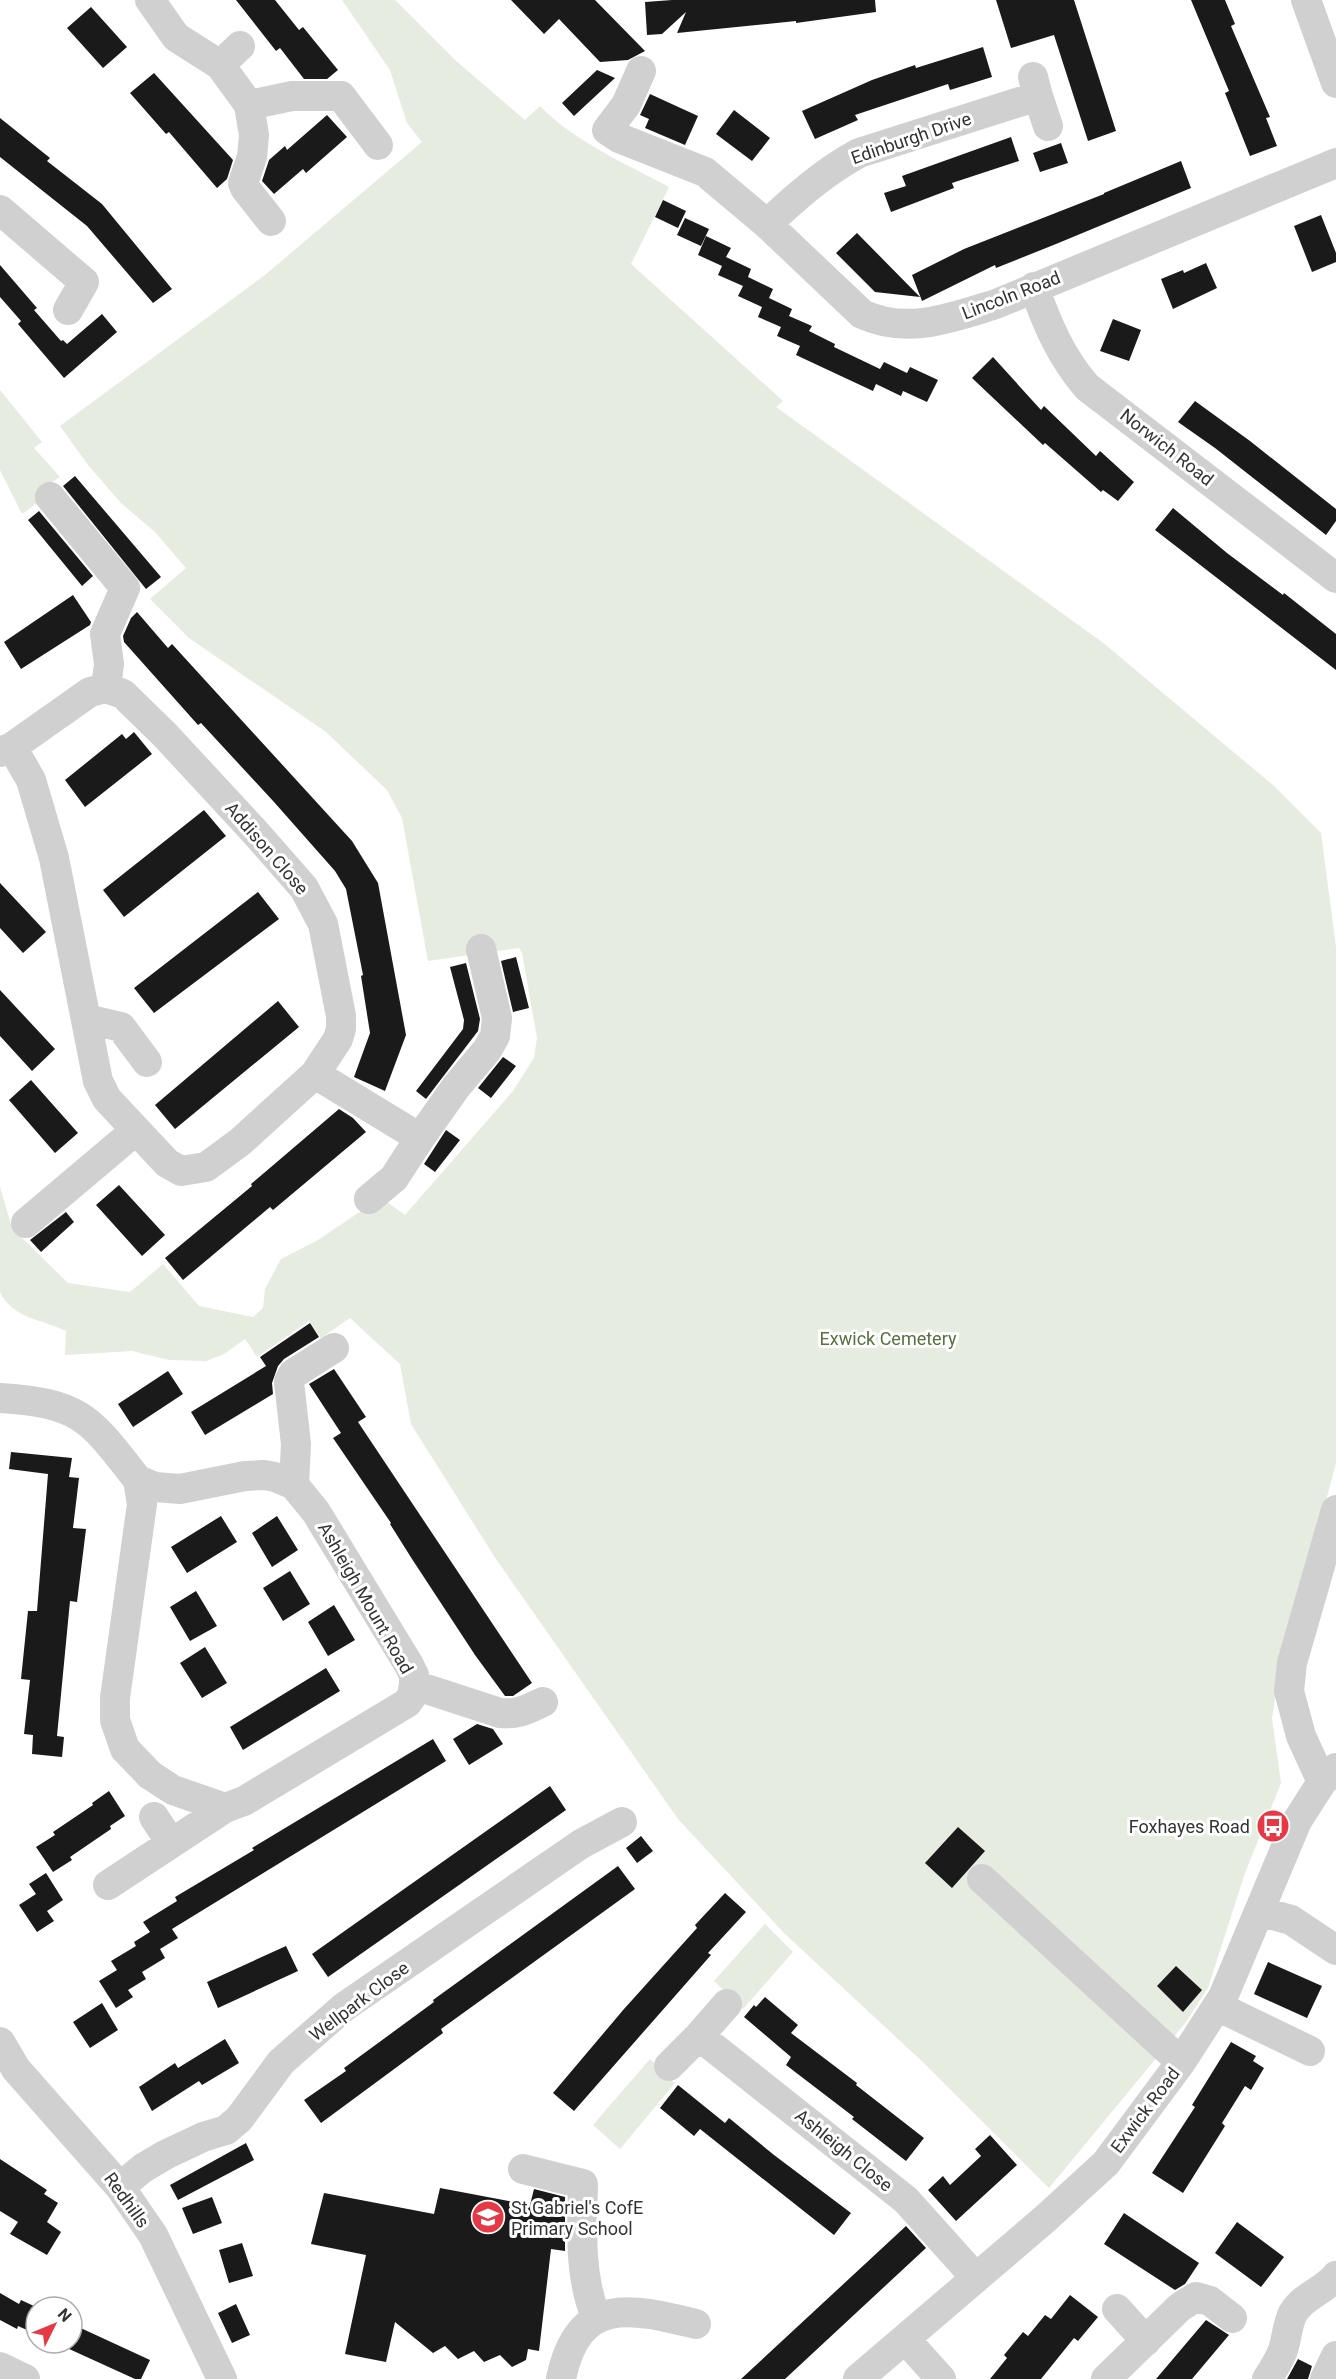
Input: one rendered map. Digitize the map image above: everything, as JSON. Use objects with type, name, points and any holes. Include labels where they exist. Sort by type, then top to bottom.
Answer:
[{"type":"street","points":[[150,0],[176,37],[230,55],[249,105],[254,135],[252,157],[243,183],[271,220]]},
{"type":"street","points":[[1306,0],[1336,83]]},
{"type":"street","name":"Lincoln Road","points":[[641,71],[626,105],[607,130],[619,138],[705,172],[767,224],[862,314],[899,325],[941,321],[996,304],[1336,163]]},
{"type":"street","name":"Edinburgh Drive","points":[[767,224],[804,190],[834,167],[859,153],[1035,86],[1048,126]]},
{"type":"street","points":[[249,105],[292,96],[341,96],[378,145]]},
{"type":"street","points":[[0,210],[97,283],[68,310]]},
{"type":"street","name":"Norwich Road","points":[[1034,287],[1058,347],[1087,387],[1336,578]]},
{"type":"street","points":[[50,497],[125,588],[105,633],[109,664],[106,688]]},
{"type":"street","name":"Addison Close","points":[[106,688],[123,694],[165,735],[268,844],[304,888],[323,924],[341,1016],[338,1039],[315,1074],[240,1142],[206,1167],[191,1171],[174,1168],[135,1131],[107,1099],[98,1081],[54,858],[31,780],[6,750],[90,692],[106,688]]},
{"type":"street","points":[[369,1199],[394,1178],[456,1087],[487,1050],[495,1036],[497,1018],[482,949]]},
{"type":"street","points":[[87,1019],[121,1027],[147,1062]]},
{"type":"street","points":[[315,1074],[420,1138]]},
{"type":"street","points":[[26,1222],[135,1131]]},
{"type":"street","points":[[138,1480],[155,1487],[180,1489],[245,1476],[264,1476],[275,1477],[294,1485],[296,1444],[289,1382],[293,1374],[334,1348]]},
{"type":"street","points":[[0,1398],[30,1400],[61,1406],[82,1416],[96,1427],[138,1480],[142,1504],[115,1698],[115,1720],[125,1749],[150,1775],[173,1790],[225,1808]]},
{"type":"street","name":"Ashleigh Mount Road","points":[[108,1885],[225,1808],[244,1801],[407,1703],[412,1696],[414,1675],[316,1512],[294,1485]]},
{"type":"street","points":[[1329,1775],[1301,1736],[1289,1691],[1292,1663],[1326,1584],[1336,1510]]},
{"type":"street","points":[[414,1685],[500,1713],[524,1712],[543,1702]]},
{"type":"street","name":"Exwick Road","points":[[858,2379],[906,2340],[1106,2163],[1181,2062],[1223,1997],[1297,1821],[1329,1775]]},
{"type":"street","points":[[154,1817],[171,1843]]},
{"type":"street","name":"Wellpark Close","points":[[120,2187],[143,2168],[165,2155],[202,2137],[226,2130],[239,2119],[281,2062],[344,2007],[581,1844],[622,1822]]},
{"type":"street","points":[[982,1880],[1181,2062]]},
{"type":"street","points":[[1259,1911],[1291,1920],[1336,1950]]},
{"type":"street","points":[[669,2066],[727,2004]]},
{"type":"street","points":[[1217,2006],[1310,2051]]},
{"type":"street","name":"Ashleigh Close","points":[[699,2036],[906,2200],[976,2278]]},
{"type":"street","name":"Redhills","points":[[0,2042],[16,2069],[120,2187],[153,2235],[222,2379]]},
{"type":"street","points":[[523,2169],[583,2184],[584,2268],[590,2302],[596,2317]]},
{"type":"street","points":[[1267,2379],[1284,2347],[1285,2334],[1294,2312],[1304,2300],[1333,2280]]},
{"type":"street","points":[[1106,2379],[1180,2307],[1196,2297],[1210,2301],[1232,2318]]},
{"type":"street","points":[[1117,2309],[1146,2341]]},
{"type":"street","points":[[561,2379],[568,2349],[596,2317],[620,2312],[657,2315],[696,2324]]},
{"type":"street","points":[[906,2340],[941,2379]]},
{"type":"street","points":[[1325,2379],[1336,2356]]},
{"type":"street","points":[[0,2367],[24,2379]]},
{"type":"green space","name":"Exwick Cemetery","points":[[342,0],[395,0],[455,60],[525,120],[540,106],[584,141],[669,187],[631,264],[783,401],[776,407],[1102,642],[1274,786],[1321,833],[1336,947],[1336,1463],[1306,1576],[1282,1654],[1272,1718],[1281,1783],[1245,1873],[1208,1988],[1186,2022],[1049,2188],[926,2065],[784,1933],[678,1819],[496,1559],[411,1424],[400,1364],[350,1318],[321,1338],[309,1321],[257,1357],[245,1339],[224,1354],[206,1361],[169,1360],[132,1351],[65,1355],[66,1331],[20,1313],[12,1308],[0,1292],[0,1187],[12,1228],[68,1283],[130,1292],[163,1264],[199,1306],[253,1317],[263,1308],[265,1289],[281,1259],[318,1240],[361,1211],[387,1202],[405,1215],[513,1091],[534,1058],[537,1038],[522,953],[519,948],[428,961],[402,818],[387,790],[326,732],[189,638],[150,599],[186,568],[155,532],[121,503],[88,465],[60,426],[265,275],[422,142],[407,123],[390,70]]},
{"type":"green space","points":[[0,390],[42,442],[34,448],[60,477],[49,484],[44,498],[22,514],[0,470]]},
{"type":"green space","points":[[765,1924],[793,1952],[743,2009],[714,1981]]},
{"type":"green space","points":[[650,2059],[675,2083],[620,2149],[593,2125]]},
{"type":"building","points":[[236,0],[275,0],[299,30],[303,27],[338,70],[327,79],[304,79],[280,48],[276,51]]},
{"type":"building","points":[[511,0],[595,0],[645,51],[628,60],[600,62],[559,19],[544,34]]},
{"type":"building","points":[[875,0],[876,12],[796,23],[796,21],[677,33],[686,12],[662,34],[647,35],[645,2]]},
{"type":"building","points":[[996,0],[1074,0],[1116,131],[1088,141],[1054,35],[1011,48]]},
{"type":"building","points":[[1191,0],[1225,0],[1235,24],[1231,26],[1270,117],[1266,118],[1277,146],[1250,156],[1225,93],[1229,91]]},
{"type":"building","points":[[91,7],[127,47],[103,68],[67,28]]},
{"type":"building","points":[[983,47],[992,77],[950,90],[948,84],[855,115],[858,120],[815,139],[802,111],[872,80],[915,65],[916,68]]},
{"type":"building","points":[[597,70],[615,78],[574,116],[562,103]]},
{"type":"building","points":[[154,73],[233,160],[227,179],[217,188],[169,132],[166,134],[130,93]]},
{"type":"building","points":[[650,94],[698,116],[685,145],[645,128],[649,119],[640,115]]},
{"type":"building","points":[[734,110],[770,138],[752,161],[716,134]]},
{"type":"building","points":[[327,115],[347,137],[306,173],[303,169],[274,194],[262,181],[269,160],[285,146],[287,150]]},
{"type":"building","points":[[0,118],[50,158],[47,161],[102,204],[172,289],[153,303],[87,226],[0,157]]},
{"type":"building","points":[[1011,137],[1019,161],[952,183],[954,188],[891,212],[884,193],[906,186],[902,176]]},
{"type":"building","points":[[1061,143],[1068,163],[1040,172],[1033,153]]},
{"type":"building","points":[[1181,161],[1191,188],[996,268],[995,265],[922,301],[912,275],[964,249]]},
{"type":"building","points":[[663,200],[686,211],[678,228],[655,217]]},
{"type":"building","points":[[1321,215],[1336,253],[1336,262],[1312,272],[1294,226]]},
{"type":"building","points":[[685,218],[709,229],[701,246],[677,235]]},
{"type":"building","points":[[857,233],[920,297],[875,292],[836,253]]},
{"type":"building","points":[[706,236],[731,248],[726,257],[751,269],[748,277],[773,289],[769,298],[792,309],[789,316],[812,326],[809,331],[835,344],[834,347],[880,369],[884,362],[907,373],[910,367],[938,380],[927,402],[903,391],[901,396],[876,384],[873,391],[796,355],[800,346],[777,336],[781,327],[758,317],[762,307],[738,296],[743,286],[718,275],[722,266],[698,255]]},
{"type":"building","points":[[1206,263],[1217,288],[1173,309],[1161,279],[1183,270],[1184,273]]},
{"type":"building","points":[[0,265],[37,308],[34,310],[61,341],[67,344],[102,314],[117,332],[64,378],[18,324],[21,321],[0,297]]},
{"type":"building","points":[[1113,319],[1141,330],[1129,361],[1100,351]]},
{"type":"building","points":[[993,357],[1041,410],[1044,406],[1096,456],[1100,451],[1134,482],[1118,501],[1103,490],[1101,492],[1045,443],[1043,445],[972,378]]},
{"type":"building","points":[[1195,401],[1336,509],[1336,521],[1326,535],[1178,422]]},
{"type":"building","points":[[75,476],[161,577],[146,589],[63,486]]},
{"type":"building","points":[[1173,508],[1227,553],[1283,595],[1284,593],[1336,634],[1336,670],[1155,530]]},
{"type":"building","points":[[39,511],[93,576],[82,586],[28,520]]},
{"type":"building","points":[[73,595],[91,622],[90,625],[21,669],[4,642]]},
{"type":"building","points":[[137,612],[168,648],[172,644],[352,841],[378,883],[406,1035],[385,1091],[354,1077],[370,1033],[361,976],[363,975],[346,889],[335,871],[274,802],[201,723],[198,725],[124,642],[123,636],[131,618]]},
{"type":"building","points":[[134,732],[152,754],[85,807],[65,780],[122,734],[126,739]]},
{"type":"building","points":[[204,810],[226,836],[124,917],[103,890]]},
{"type":"building","points":[[0,883],[46,932],[23,953],[0,928]]},
{"type":"building","points":[[258,892],[279,919],[154,1013],[134,988]]},
{"type":"building","points":[[516,957],[529,1008],[513,1012],[501,961]]},
{"type":"building","points":[[466,963],[480,1019],[478,1031],[426,1099],[416,1091],[463,1029],[464,1020],[450,967]]},
{"type":"building","points":[[0,990],[55,1049],[32,1071],[0,1036]]},
{"type":"building","points":[[278,1001],[299,1027],[175,1129],[155,1105]]},
{"type":"building","points":[[503,1057],[516,1066],[491,1098],[478,1088]]},
{"type":"building","points":[[31,1080],[78,1133],[55,1153],[9,1100]]},
{"type":"building","points":[[339,1109],[353,1118],[366,1132],[273,1210],[270,1207],[183,1280],[165,1258],[252,1186],[251,1184]]},
{"type":"building","points":[[446,1130],[460,1140],[435,1172],[424,1164]]},
{"type":"building","points":[[119,1185],[165,1235],[142,1256],[96,1205]]},
{"type":"building","points":[[66,1212],[74,1222],[41,1252],[30,1240]]},
{"type":"building","points":[[310,1323],[319,1337],[284,1359],[278,1366],[272,1383],[273,1394],[205,1435],[191,1412],[266,1366],[260,1357]]},
{"type":"building","points":[[334,1369],[366,1417],[358,1422],[532,1683],[513,1696],[505,1696],[475,1655],[391,1523],[333,1438],[341,1433],[309,1384]]},
{"type":"building","points":[[168,1371],[183,1394],[133,1427],[118,1404]]},
{"type":"building","points":[[11,1452],[72,1458],[69,1477],[79,1478],[73,1528],[86,1529],[77,1602],[70,1601],[57,1736],[64,1737],[62,1757],[32,1754],[33,1735],[24,1734],[30,1680],[21,1679],[28,1611],[37,1611],[48,1474],[9,1469]]},
{"type":"building","points":[[221,1516],[237,1542],[187,1573],[171,1547]]},
{"type":"building","points":[[277,1516],[298,1550],[272,1567],[252,1533]]},
{"type":"building","points":[[290,1571],[310,1604],[283,1621],[263,1588]]},
{"type":"building","points":[[196,1591],[217,1626],[190,1641],[170,1607]]},
{"type":"building","points":[[334,1605],[355,1640],[328,1656],[308,1622]]},
{"type":"building","points":[[205,1647],[227,1683],[202,1698],[180,1663]]},
{"type":"building","points":[[326,1668],[340,1691],[243,1750],[230,1727]]},
{"type":"building","points":[[477,1724],[493,1729],[503,1744],[469,1765],[453,1739]]},
{"type":"building","points":[[433,1739],[446,1761],[172,1929],[178,1938],[160,1949],[165,1958],[142,1972],[146,1979],[128,1990],[133,1997],[116,2008],[99,1981],[117,1970],[111,1961],[136,1946],[134,1942],[150,1932],[143,1922],[177,1901],[175,1897],[254,1850],[252,1848]]},
{"type":"building","points":[[550,1786],[566,1810],[328,1977],[312,1954]]},
{"type":"building","points":[[109,1791],[125,1816],[110,1826],[111,1829],[70,1857],[72,1860],[53,1872],[36,1847],[55,1835],[53,1832],[93,1805],[92,1803]]},
{"type":"building","points":[[958,1827],[985,1851],[952,1888],[925,1863]]},
{"type":"building","points":[[641,1836],[653,1851],[637,1863],[626,1848]]},
{"type":"building","points":[[618,1866],[635,1889],[441,2029],[443,2033],[321,2123],[304,2100],[346,2071],[344,2068],[434,2002],[433,2000]]},
{"type":"building","points":[[46,1873],[63,1900],[47,1911],[54,1921],[37,1932],[19,1905],[36,1894],[29,1884]]},
{"type":"building","points":[[725,1893],[746,1912],[708,1953],[711,1955],[574,2111],[553,2093],[697,1928],[695,1925]]},
{"type":"building","points":[[286,1946],[298,1971],[218,2008],[207,1982]]},
{"type":"building","points":[[1268,1962],[1322,1986],[1307,2018],[1254,1994]]},
{"type":"building","points":[[1176,1966],[1202,1990],[1183,2012],[1157,1986]]},
{"type":"building","points":[[765,1997],[798,2025],[791,2033],[924,2138],[906,2161],[852,2119],[854,2117],[786,2065],[791,2057],[744,2017]]},
{"type":"building","points":[[102,2003],[118,2030],[90,2048],[73,2022]]},
{"type":"building","points":[[225,2039],[239,2063],[202,2085],[199,2081],[152,2111],[139,2087],[175,2063],[178,2068]]},
{"type":"building","points":[[1231,2042],[1256,2056],[1253,2061],[1264,2068],[1251,2090],[1245,2086],[1222,2123],[1225,2126],[1183,2193],[1152,2173],[1195,2107],[1192,2105]]},
{"type":"building","points":[[678,2085],[725,2123],[729,2118],[851,2213],[834,2235],[700,2129],[694,2136],[660,2108]]},
{"type":"building","points":[[990,2135],[1017,2165],[956,2221],[928,2190],[943,2176],[950,2185],[981,2156],[975,2149]]},
{"type":"building","points":[[246,2143],[254,2160],[178,2200],[170,2185]]},
{"type":"building","points":[[0,2159],[47,2190],[44,2194],[58,2203],[47,2222],[61,2232],[47,2255],[10,2234],[18,2222],[0,2211]]},
{"type":"building","points":[[440,2188],[530,2205],[534,2189],[565,2197],[565,2251],[551,2249],[539,2351],[528,2349],[526,2360],[512,2367],[500,2355],[484,2362],[474,2351],[458,2359],[445,2346],[433,2353],[395,2322],[386,2362],[345,2354],[366,2255],[311,2244],[324,2193],[434,2214]]},
{"type":"building","points":[[212,2197],[222,2223],[193,2234],[182,2208]]},
{"type":"building","points":[[1124,2213],[1199,2263],[1185,2284],[1175,2290],[1104,2244]]},
{"type":"building","points":[[1237,2222],[1284,2257],[1261,2287],[1215,2253]]},
{"type":"building","points":[[906,2226],[926,2248],[785,2379],[741,2379]]},
{"type":"building","points":[[242,2243],[253,2276],[229,2283],[219,2250]]},
{"type":"building","points":[[0,2293],[19,2304],[21,2300],[24,2301],[24,2329],[18,2326],[17,2329],[0,2320]]},
{"type":"building","points":[[1070,2295],[1098,2317],[1078,2341],[1074,2338],[1041,2379],[990,2379],[1007,2358],[1004,2355],[1023,2332],[1028,2336],[1045,2315],[1051,2319]]},
{"type":"building","points":[[236,2304],[250,2335],[232,2343],[218,2313]]},
{"type":"building","points":[[1206,2320],[1229,2335],[1192,2379],[1156,2379]]},
{"type":"building","points":[[84,2330],[150,2360],[141,2379],[135,2379],[82,2355]]},
{"type":"building","points":[[1298,2359],[1312,2366],[1308,2379],[1287,2379]]},
{"type":"place","name":"Foxhayes Road","points":[[1273,1826]]},
{"type":"place","name":"St Gabriel's CofE Primary School","points":[[488,2217]]}]
